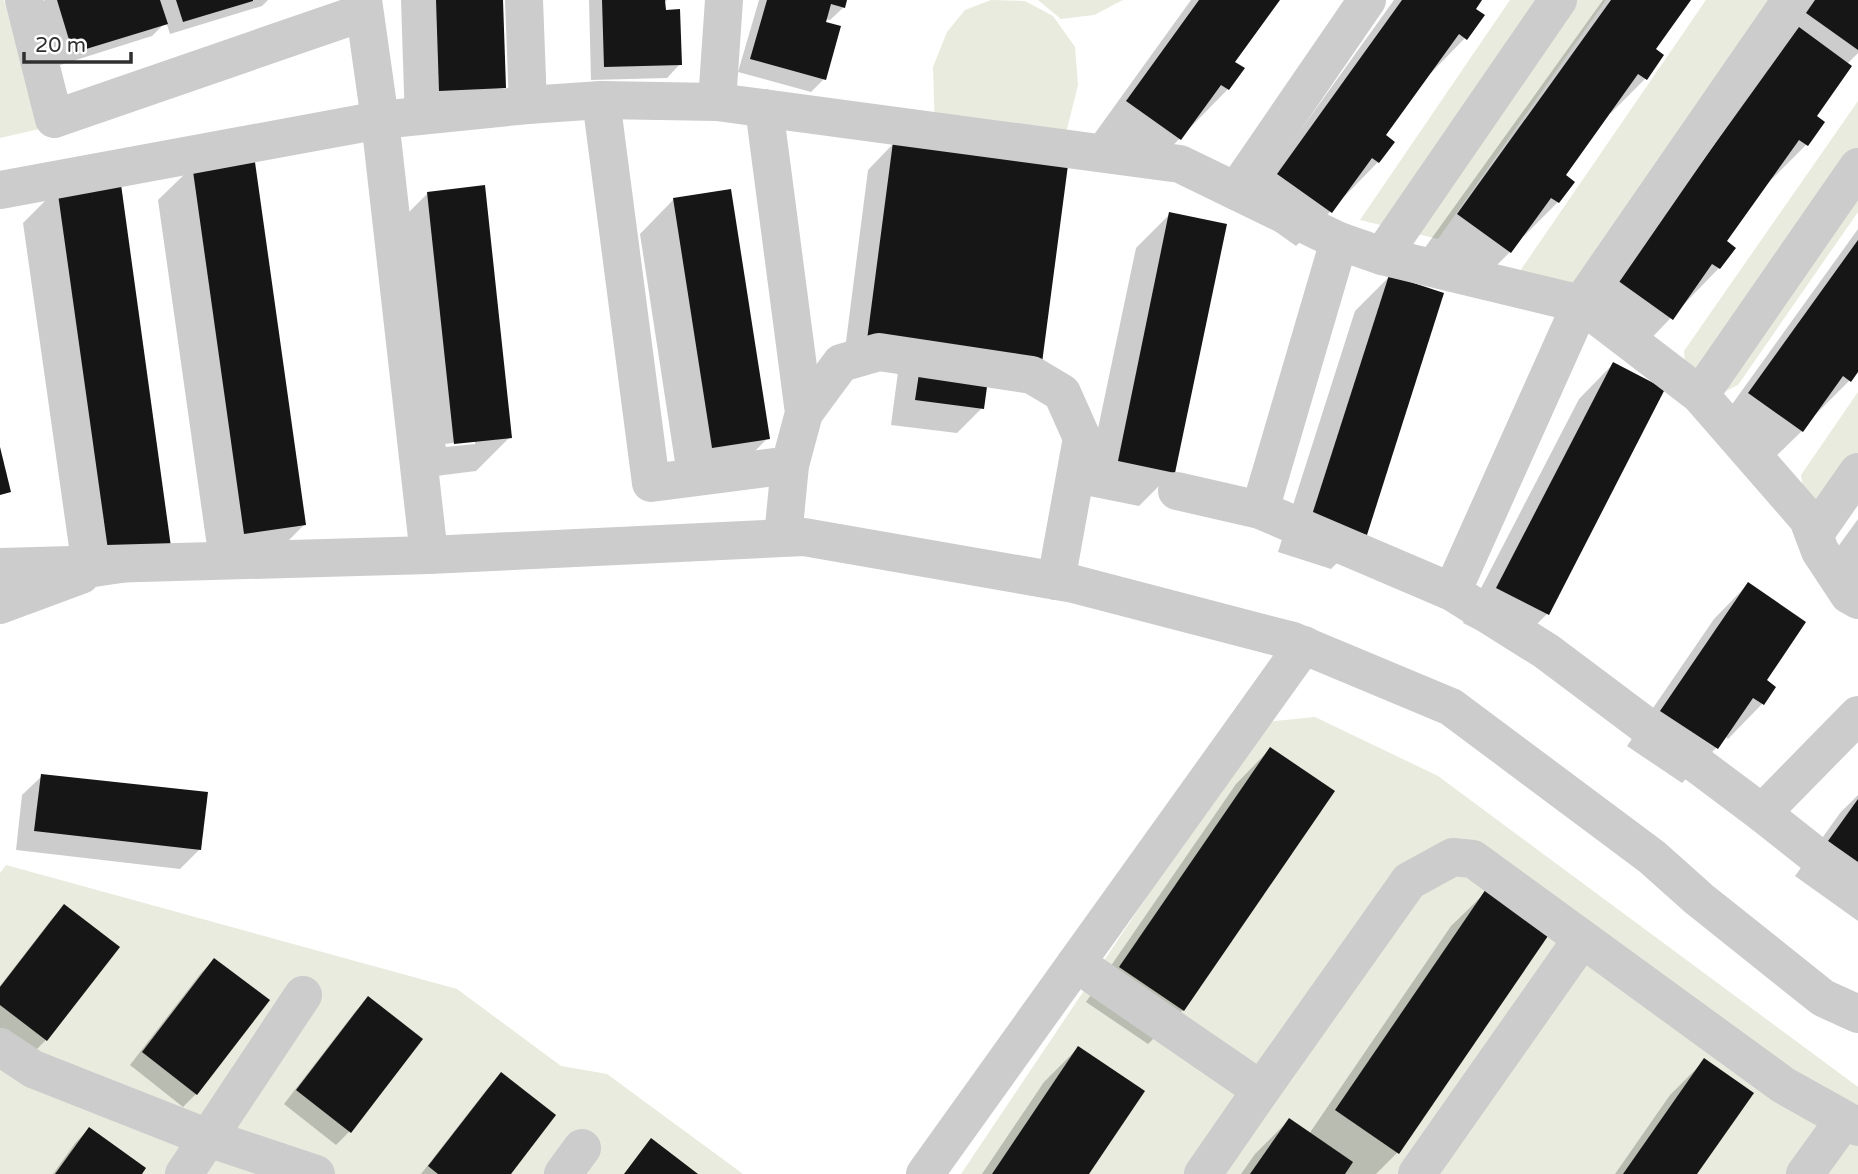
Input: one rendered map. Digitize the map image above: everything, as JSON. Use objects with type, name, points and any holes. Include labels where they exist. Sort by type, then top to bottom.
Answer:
[{"type":"street","points":[[24,0],[54,119],[364,6],[380,120],[429,555]]},
{"type":"street","points":[[524,0],[528,105]]},
{"type":"street","points":[[717,102],[724,0]]},
{"type":"street","points":[[1236,191],[1367,0]]},
{"type":"street","points":[[1382,256],[1558,0]]},
{"type":"street","points":[[1452,592],[1581,304],[1791,0]]},
{"type":"street","points":[[601,100],[651,483],[790,465]]},
{"type":"street","points":[[0,190],[380,120],[601,100],[717,102],[1180,164],[1339,241],[1382,256],[1581,304],[1700,395],[1808,519],[1820,551],[1849,595],[1858,600]]},
{"type":"street","points":[[764,108],[804,413]]},
{"type":"street","points":[[1700,395],[1858,167]]},
{"type":"street","points":[[1261,510],[1339,241]]},
{"type":"street","points":[[783,537],[790,465],[804,413],[841,363],[878,352],[1032,375],[1062,393],[1082,438],[1056,581]]},
{"type":"street","points":[[1814,535],[1858,472]]},
{"type":"street","points":[[1177,491],[1261,510],[1452,592],[1546,651],[1762,813],[1858,889]]},
{"type":"street","points":[[0,567],[429,555],[804,537],[1056,581],[1293,640],[1451,707],[1652,857],[1699,899],[1824,998],[1858,1014]]},
{"type":"street","points":[[0,604],[109,564]]},
{"type":"street","points":[[925,1174],[1304,645]]},
{"type":"street","points":[[1762,813],[1858,715]]},
{"type":"street","points":[[1203,1174],[1409,881],[1453,857],[1473,859],[1783,1085],[1851,1123],[1805,1174]]},
{"type":"street","points":[[1417,1174],[1581,939]]},
{"type":"street","points":[[1076,963],[1261,1090]]},
{"type":"street","points":[[184,1174],[303,995]]},
{"type":"street","points":[[0,1046],[33,1069],[208,1138],[316,1174]]},
{"type":"shaded area","points":[[0,0],[4,0],[39,129],[0,138]]},
{"type":"shaded area","points":[[991,0],[1025,1],[1053,16],[1075,47],[1078,85],[1062,149],[935,131],[933,67],[947,32],[965,10]]},
{"type":"shaded area","points":[[1038,0],[1123,0],[1094,15],[1061,19]]},
{"type":"shaded area","points":[[1510,0],[1606,0],[1438,239],[1360,220]]},
{"type":"shaded area","points":[[1706,0],[1775,0],[1578,283],[1568,288],[1520,271]]},
{"type":"shaded area","points":[[1858,101],[1858,212],[1738,385],[1716,396],[1686,374],[1684,351]]},
{"type":"shaded area","points":[[1858,392],[1858,499],[1841,515],[1804,496],[1801,475]]},
{"type":"shaded area","points":[[1315,717],[1438,776],[1858,1087],[1858,1174],[961,1174],[1264,722]]},
{"type":"shaded area","points":[[6,865],[457,989],[561,1066],[607,1074],[743,1174],[0,1174],[0,873]]},
{"type":"building","points":[[57,0],[160,0],[168,24],[73,53]]},
{"type":"building","points":[[176,0],[253,0],[253,1],[183,22]]},
{"type":"building","points":[[436,0],[503,0],[506,88],[439,91]]},
{"type":"building","points":[[602,0],[665,0],[666,10],[680,9],[682,65],[604,67]]},
{"type":"building","points":[[767,0],[847,0],[845,8],[831,4],[826,22],[841,26],[826,80],[750,59]]},
{"type":"building","points":[[1199,0],[1280,0],[1235,62],[1245,68],[1229,90],[1221,85],[1181,140],[1126,101]]},
{"type":"building","points":[[1402,0],[1482,0],[1476,9],[1485,15],[1467,40],[1459,34],[1386,135],[1395,142],[1379,163],[1372,158],[1332,213],[1277,174]]},
{"type":"building","points":[[1611,0],[1691,0],[1656,49],[1664,55],[1647,80],[1638,74],[1566,175],[1575,182],[1559,203],[1551,198],[1511,253],[1457,214]]},
{"type":"building","points":[[1815,0],[1858,0],[1858,50],[1806,13]]},
{"type":"building","points":[[1799,27],[1852,66],[1817,116],[1825,122],[1808,146],[1799,140],[1727,241],[1736,248],[1720,269],[1712,264],[1673,320],[1617,280]]},
{"type":"building","points":[[893,142],[1068,165],[1042,363],[991,357],[984,409],[915,400],[923,347],[867,340]]},
{"type":"building","points":[[254,155],[306,525],[244,534],[192,164]]},
{"type":"building","points":[[120,177],[171,547],[109,557],[57,187]]},
{"type":"building","points":[[485,185],[512,438],[454,444],[427,192]]},
{"type":"building","points":[[731,189],[770,439],[712,448],[673,198]]},
{"type":"building","points":[[1169,212],[1227,224],[1175,473],[1118,461]]},
{"type":"building","points":[[1858,240],[1858,372],[1851,382],[1843,376],[1803,432],[1748,393]]},
{"type":"building","points":[[1389,275],[1444,293],[1367,535],[1311,518]]},
{"type":"building","points":[[1613,362],[1665,389],[1549,615],[1496,588]]},
{"type":"building","points":[[0,447],[11,492],[0,495]]},
{"type":"building","points":[[1748,582],[1806,622],[1767,680],[1776,687],[1764,705],[1753,698],[1718,749],[1660,711]]},
{"type":"building","points":[[1270,747],[1335,791],[1184,1011],[1119,967]]},
{"type":"building","points":[[41,774],[208,792],[201,850],[34,831]]},
{"type":"building","points":[[1858,799],[1858,862],[1828,841]]},
{"type":"building","points":[[1486,889],[1550,933],[1399,1154],[1335,1110]]},
{"type":"building","points":[[64,904],[120,947],[47,1041],[0,1005],[0,987]]},
{"type":"building","points":[[214,958],[270,1000],[197,1095],[142,1052]]},
{"type":"building","points":[[368,996],[423,1039],[351,1133],[296,1090]]},
{"type":"building","points":[[1078,1046],[1145,1091],[1089,1174],[992,1174]]},
{"type":"building","points":[[1704,1058],[1754,1093],[1697,1174],[1623,1174]]},
{"type":"building","points":[[501,1072],[556,1115],[511,1174],[438,1174],[428,1166]]},
{"type":"building","points":[[1289,1118],[1353,1162],[1345,1174],[1250,1174]]},
{"type":"building","points":[[89,1127],[146,1168],[142,1174],[55,1174]]},
{"type":"building","points":[[651,1138],[698,1174],[624,1174]]}]
